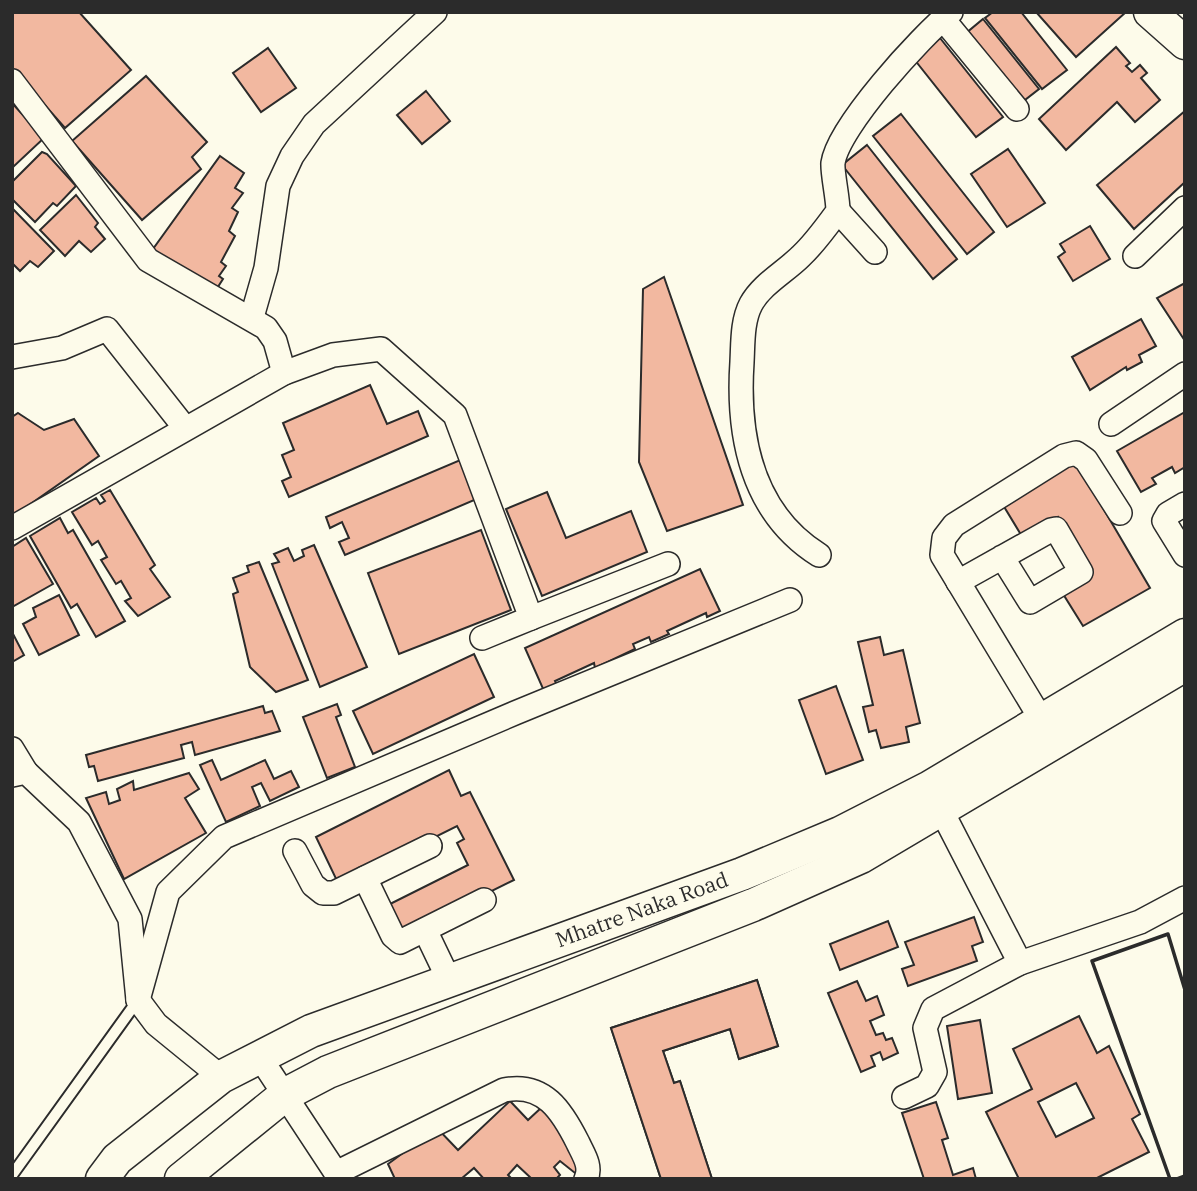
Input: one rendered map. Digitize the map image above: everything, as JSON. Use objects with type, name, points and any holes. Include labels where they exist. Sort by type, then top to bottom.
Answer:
[{"type":"street","points":[[252,317],[266,268],[278,186],[292,156],[314,124],[435,12]]},
{"type":"street","points":[[1150,12],[1185,43]]},
{"type":"street","points":[[875,252],[838,211],[832,164],[840,143],[894,67],[947,15],[1017,108]]},
{"type":"street","points":[[12,81],[148,260],[266,327],[275,341],[284,373]]},
{"type":"street","points":[[1135,256],[1185,208]]},
{"type":"street","points":[[819,555],[796,541],[776,517],[755,478],[741,432],[740,381],[744,326],[751,303],[773,278],[801,257],[838,211]]},
{"type":"street","points":[[12,357],[62,348],[107,329],[185,428]]},
{"type":"street","points":[[12,528],[284,373],[333,355],[381,349],[455,415],[531,618]]},
{"type":"street","points":[[1111,424],[1185,374]]},
{"type":"street","points":[[1041,719],[942,555],[944,538],[954,525],[1064,456],[1076,453],[1086,460],[1120,513]]},
{"type":"street","points":[[1185,504],[1168,514],[1164,521],[1185,555]]},
{"type":"street","points":[[958,582],[1002,557]]},
{"type":"street","points":[[482,638],[668,564]]},
{"type":"street","points":[[138,1000],[168,892],[224,837],[790,600]]},
{"type":"street","name":"Mhatre Naka Road","points":[[181,1179],[286,1094],[328,1072],[753,905],[861,857],[1041,719],[1185,635]]},
{"type":"street","name":"Mhatre Naka Road","points":[[102,1179],[117,1158],[220,1077],[311,1031],[742,874],[840,833],[935,798],[1185,665]]},
{"type":"street","points":[[12,749],[19,774],[79,822],[130,919],[138,1000],[156,1024],[220,1077]]},
{"type":"street","points":[[935,798],[1020,963]]},
{"type":"street","points":[[295,852],[313,885],[323,893],[334,893],[430,846]]},
{"type":"street","points":[[742,874],[753,905]]},
{"type":"street","points":[[365,878],[396,940],[405,940],[484,900]]},
{"type":"street","points":[[904,1097],[928,1086],[935,1072],[925,1028],[933,1009],[1020,963],[1140,922],[1185,898]]},
{"type":"street","points":[[425,930],[449,981]]},
{"type":"street","points":[[259,1056],[338,1176],[504,1090],[518,1087],[545,1096],[563,1113],[588,1163],[586,1179]]},
{"type":"lane","points":[[12,1175],[138,1000]]},
{"type":"building","points":[[12,12],[79,12],[131,70],[65,128],[12,68]]},
{"type":"building","points":[[993,12],[1021,12],[1067,70],[1042,89],[985,18]]},
{"type":"building","points":[[1036,12],[1126,12],[1076,57]]},
{"type":"building","points":[[983,19],[1039,89],[1021,103],[965,34]]},
{"type":"building","points":[[940,38],[1003,117],[976,137],[914,59]]},
{"type":"building","points":[[1116,47],[1130,63],[1126,66],[1132,72],[1140,65],[1147,73],[1141,78],[1160,100],[1135,122],[1117,102],[1066,150],[1039,119]]},
{"type":"building","points":[[268,48],[296,88],[261,112],[233,73]]},
{"type":"building","points":[[146,76],[207,142],[192,157],[201,169],[142,220],[72,141]]},
{"type":"building","points":[[426,91],[450,121],[422,144],[397,115]]},
{"type":"building","points":[[12,103],[44,138],[12,168]]},
{"type":"building","points":[[1185,111],[1185,182],[1134,229],[1097,185]]},
{"type":"building","points":[[901,114],[994,232],[967,254],[873,136]]},
{"type":"building","points":[[867,145],[957,259],[933,279],[842,165]]},
{"type":"building","points":[[1008,149],[1045,203],[1007,227],[971,174]]},
{"type":"building","points":[[42,152],[47,154],[76,186],[57,206],[53,203],[35,222],[12,199],[12,182]]},
{"type":"building","points":[[220,156],[244,173],[235,188],[243,193],[232,208],[238,212],[229,231],[235,236],[221,262],[226,266],[219,276],[223,279],[214,293],[153,249]]},
{"type":"building","points":[[76,195],[98,223],[95,227],[105,239],[91,252],[79,241],[65,256],[40,230]]},
{"type":"building","points":[[12,208],[54,251],[38,267],[30,261],[20,271],[12,263]]},
{"type":"building","points":[[1090,226],[1110,259],[1073,281],[1058,257],[1065,252],[1060,244]]},
{"type":"building","points":[[664,277],[743,505],[667,531],[639,462],[643,289]]},
{"type":"building","points":[[1185,283],[1185,341],[1157,298]]},
{"type":"building","points":[[1141,319],[1156,346],[1139,355],[1142,362],[1127,370],[1126,367],[1090,390],[1072,357]]},
{"type":"building","points":[[370,385],[387,424],[418,411],[428,436],[289,497],[282,481],[291,477],[282,455],[294,450],[283,423]]},
{"type":"building","points":[[1185,412],[1185,467],[1175,473],[1172,467],[1152,478],[1156,484],[1141,492],[1117,451]]},
{"type":"building","points":[[18,413],[44,430],[74,419],[99,456],[12,517],[12,417]]},
{"type":"building","points":[[465,458],[479,498],[345,555],[339,542],[349,538],[342,522],[330,528],[326,517]]},
{"type":"building","points":[[1076,462],[1150,588],[1083,626],[1060,589],[1090,572],[1058,517],[1023,538],[1003,505]]},
{"type":"building","points":[[110,490],[155,565],[150,569],[170,597],[138,616],[125,601],[131,598],[121,581],[116,584],[101,560],[107,557],[98,541],[92,545],[72,512],[96,498],[100,504],[105,501],[101,495]]},
{"type":"building","points":[[547,492],[566,538],[631,511],[647,552],[542,596],[506,509]]},
{"type":"building","points":[[60,518],[68,533],[73,530],[125,621],[96,637],[77,604],[71,608],[30,536]]},
{"type":"building","points":[[481,530],[511,610],[399,654],[368,573]]},
{"type":"building","points":[[26,538],[53,584],[12,607],[12,547]]},
{"type":"building","points":[[314,545],[367,667],[320,687],[272,564],[279,562],[274,554],[288,548],[294,561],[304,556],[302,550]]},
{"type":"building","points":[[259,562],[308,680],[276,692],[250,667],[233,594],[238,592],[233,578],[249,572],[247,566]]},
{"type":"building","points":[[700,569],[720,611],[707,617],[706,613],[667,631],[669,634],[651,642],[649,637],[633,644],[635,649],[595,668],[594,663],[555,681],[557,685],[544,691],[525,648]]},
{"type":"building","points":[[59,595],[79,635],[39,655],[23,624],[36,617],[33,608]]},
{"type":"building","points":[[12,632],[24,655],[12,662]]},
{"type":"building","points":[[880,637],[884,655],[903,650],[920,723],[906,727],[909,742],[881,748],[876,730],[869,732],[863,707],[873,705],[858,642]]},
{"type":"building","points":[[474,654],[494,697],[373,754],[353,711]]},
{"type":"building","points":[[836,686],[863,760],[826,774],[799,700]]},
{"type":"building","points":[[337,704],[341,715],[336,717],[355,767],[327,778],[303,717]]},
{"type":"building","points":[[263,706],[265,713],[272,711],[280,731],[195,755],[192,742],[181,745],[184,758],[98,781],[94,766],[89,767],[86,755]]},
{"type":"building","points":[[212,760],[221,780],[265,760],[274,779],[291,771],[299,787],[270,801],[261,783],[252,787],[260,806],[226,822],[200,765]]},
{"type":"building","points":[[449,770],[461,796],[470,792],[514,880],[401,936],[386,906],[468,865],[457,843],[464,839],[457,826],[339,885],[316,837]]},
{"type":"building","points":[[189,773],[199,789],[185,798],[206,833],[124,879],[86,798],[106,792],[109,804],[120,800],[117,789],[133,781],[134,790]]},
{"type":"building","points":[[974,917],[983,942],[972,946],[977,961],[908,986],[902,969],[914,965],[905,942]]},
{"type":"building","points":[[888,921],[898,947],[840,970],[830,944]]},
{"type":"building","points":[[757,980],[778,1046],[739,1059],[730,1029],[663,1051],[674,1083],[680,1081],[712,1179],[661,1179],[611,1028]]},
{"type":"building","points":[[757,980],[778,1046],[739,1059],[730,1029],[663,1051],[674,1083],[680,1081],[712,1179],[661,1179],[611,1028]]},
{"type":"building","points":[[857,981],[866,1001],[877,996],[884,1015],[870,1021],[876,1035],[883,1033],[886,1040],[892,1038],[898,1053],[883,1060],[880,1052],[871,1056],[875,1066],[861,1072],[828,993]]},
{"type":"building","points":[[1079,1016],[1097,1053],[1109,1046],[1140,1114],[1132,1119],[1149,1152],[1095,1179],[1019,1179],[986,1112],[1032,1089],[1013,1049]],"holes":[[[1076,1083],[1094,1118],[1056,1137],[1038,1102]]]},
{"type":"building","points":[[980,1020],[992,1093],[958,1099],[947,1026]]},
{"type":"building","points":[[510,1101],[528,1120],[542,1107],[583,1164],[575,1173],[560,1161],[554,1167],[560,1175],[556,1179],[532,1179],[517,1165],[508,1175],[512,1179],[484,1179],[474,1168],[461,1179],[395,1179],[388,1164],[437,1128],[458,1150]]},
{"type":"building","points":[[936,1102],[948,1138],[942,1140],[953,1175],[973,1168],[976,1179],[924,1179],[902,1113]]},
{"type":"wall","points":[[1170,1179],[1092,961],[1168,934],[1185,990]]},
{"type":"wall","points":[[1177,1179],[1185,1176]]}]
